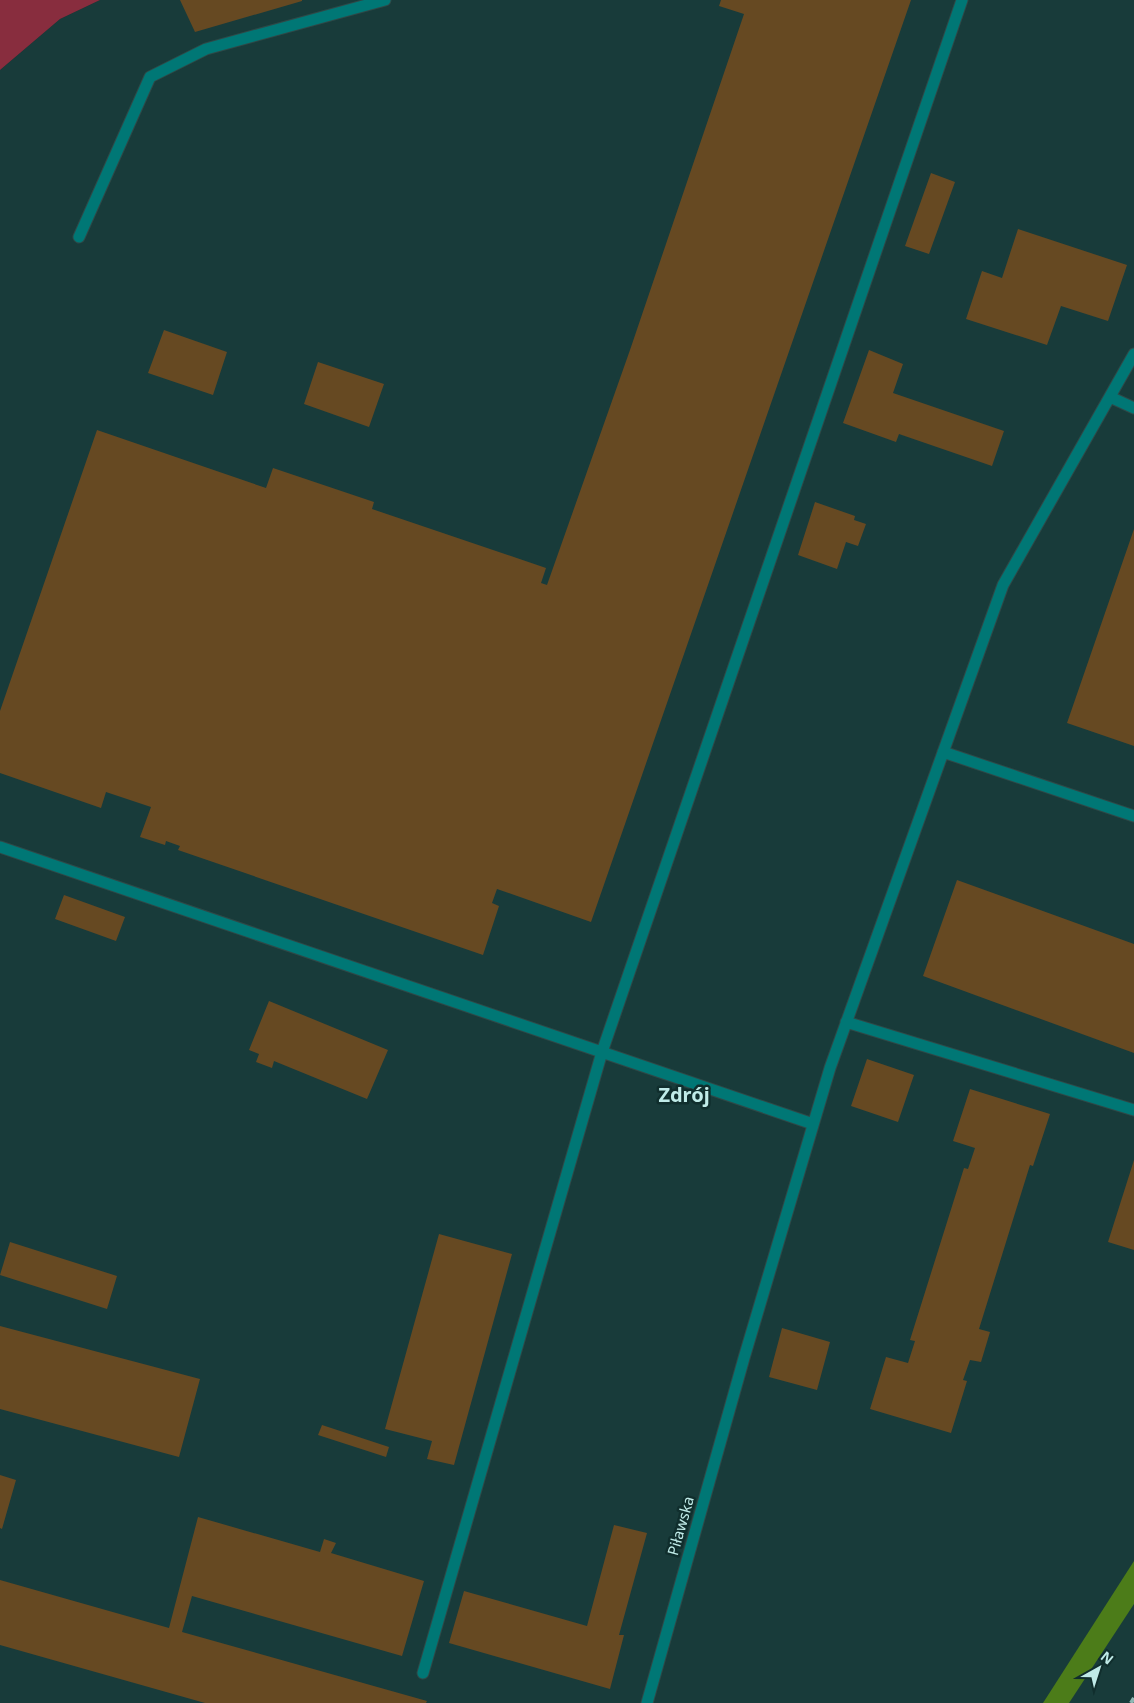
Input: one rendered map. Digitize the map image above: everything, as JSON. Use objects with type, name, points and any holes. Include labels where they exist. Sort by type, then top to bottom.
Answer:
[{"type":"lane","points":[[79,237],[150,77],[206,50],[385,0]]},
{"type":"lane","points":[[423,1673],[602,1052],[962,0]]},
{"type":"lane","name":"Piławska","points":[[647,1703],[744,1358],[830,1068],[1002,585],[1134,354]]},
{"type":"lane","points":[[1110,397],[1134,408]]},
{"type":"lane","points":[[943,752],[1134,816]]},
{"type":"lane","points":[[0,847],[813,1124]]},
{"type":"lane","points":[[846,1022],[1134,1110]]},
{"type":"shaded area","points":[[0,0],[100,0],[60,19],[0,70]]},
{"type":"shaded area","points":[[100,0],[1134,0],[1134,1703],[0,1703],[0,70],[60,19]]},
{"type":"shaded area","points":[[1134,1561],[1134,1604],[1069,1703],[1043,1703]]},
{"type":"building","points":[[180,0],[302,0],[302,1],[195,32]]},
{"type":"building","points":[[721,0],[911,0],[591,922],[497,889],[492,903],[499,906],[483,955],[178,850],[180,846],[166,841],[165,845],[140,837],[151,807],[106,792],[101,808],[0,773],[0,711],[97,430],[266,488],[273,468],[374,502],[372,509],[546,568],[541,583],[547,585],[630,350],[744,14],[719,6]]},
{"type":"building","points":[[931,173],[955,182],[929,254],[905,246]]},
{"type":"building","points":[[1018,229],[1127,265],[1108,321],[1061,306],[1047,345],[966,319],[982,271],[1002,278]]},
{"type":"building","points":[[164,330],[227,352],[213,395],[148,373]]},
{"type":"building","points":[[869,350],[903,364],[893,393],[1004,431],[992,466],[899,434],[896,442],[843,423]]},
{"type":"building","points":[[318,362],[384,384],[369,427],[304,404]]},
{"type":"building","points":[[815,502],[855,516],[854,520],[866,524],[858,546],[846,542],[837,569],[798,555]]},
{"type":"building","points":[[1134,529],[1134,746],[1067,723]]},
{"type":"building","points":[[957,880],[1134,944],[1134,1053],[923,976]]},
{"type":"building","points":[[64,895],[125,917],[116,941],[55,919]]},
{"type":"building","points":[[269,1001],[388,1050],[367,1099],[274,1061],[272,1068],[256,1062],[259,1054],[249,1050]]},
{"type":"building","points":[[867,1059],[914,1075],[898,1122],[851,1106]]},
{"type":"building","points":[[970,1089],[1050,1114],[1033,1166],[1030,1165],[979,1329],[990,1332],[981,1362],[970,1360],[963,1380],[967,1381],[951,1433],[870,1409],[886,1357],[908,1363],[915,1341],[910,1340],[964,1168],[968,1169],[975,1148],[953,1141]]},
{"type":"building","points":[[1134,1160],[1134,1250],[1108,1242]]},
{"type":"building","points":[[439,1234],[512,1254],[454,1465],[427,1459],[432,1441],[385,1429]]},
{"type":"building","points":[[10,1242],[117,1276],[107,1309],[0,1275]]},
{"type":"building","points":[[0,1326],[200,1379],[179,1457],[0,1409]]},
{"type":"building","points":[[782,1328],[830,1342],[817,1390],[769,1377]]},
{"type":"building","points":[[322,1425],[389,1447],[386,1457],[318,1435]]},
{"type":"building","points":[[0,1475],[16,1480],[2,1529],[0,1528]]},
{"type":"building","points":[[198,1517],[320,1552],[324,1539],[336,1543],[331,1553],[424,1581],[402,1656],[192,1596],[182,1632],[427,1701],[426,1703],[205,1703],[0,1645],[0,1580],[169,1628]]},
{"type":"building","points":[[614,1525],[647,1533],[619,1635],[624,1635],[610,1689],[449,1643],[464,1591],[587,1626]]},
{"type":"railway","points":[[1131,1703],[1134,1698]]},
{"type":"district","name":"Zdrój","points":[[684,1095]]}]
